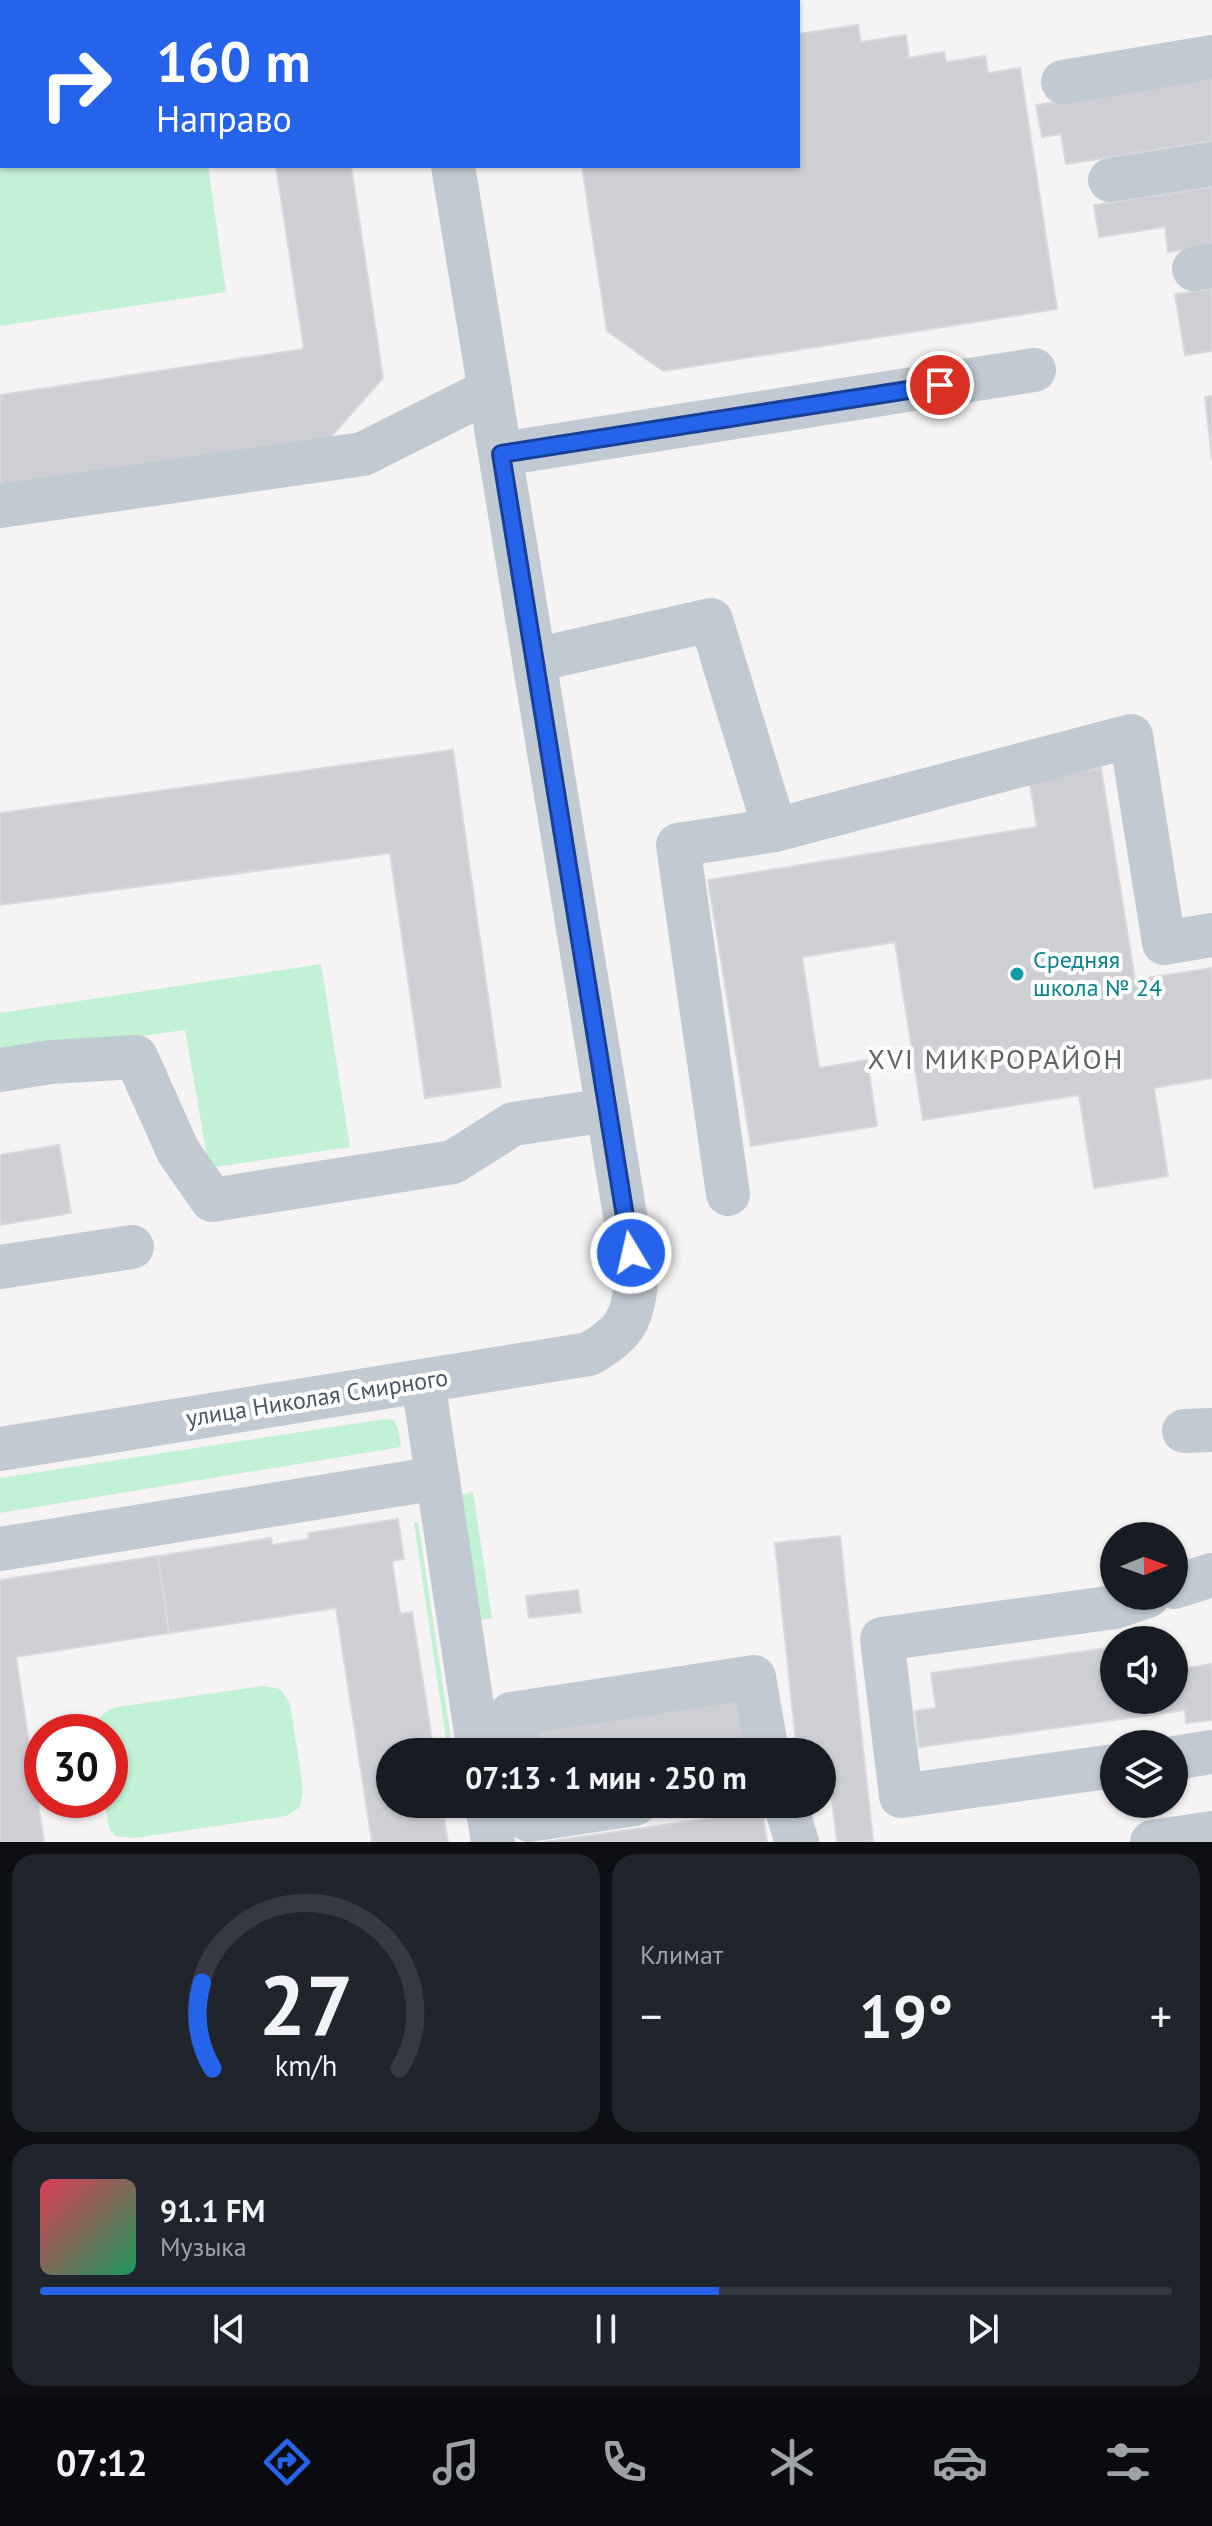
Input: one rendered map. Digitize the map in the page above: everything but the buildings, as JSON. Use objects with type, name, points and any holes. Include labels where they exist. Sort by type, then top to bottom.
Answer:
[{"type":"street","points":[[1063,82],[1212,57]]},
{"type":"street","points":[[1110,180],[1212,164]]},
{"type":"street","points":[[0,1070],[51,1062],[136,1057],[178,1151],[212,1200],[453,1162],[513,1124],[608,1110],[453,168]]},
{"type":"street","points":[[501,454],[1034,370]]},
{"type":"street","points":[[0,506],[363,454],[490,390]]},
{"type":"street","points":[[535,660],[711,620],[775,830]]},
{"type":"street","points":[[728,1194],[678,845],[775,830],[1131,736],[1164,943],[1212,935]]},
{"type":"street","name":"улица Николая Смирного","points":[[0,1449],[589,1354],[607,1344],[625,1326],[634,1305],[636,1282],[608,1110]]},
{"type":"street","points":[[0,1267],[132,1247]]},
{"type":"street","points":[[423,1382],[477,1738]]},
{"type":"street","points":[[0,1549],[438,1478]]},
{"type":"street","points":[[1188,1583],[1212,1575]]},
{"type":"street","points":[[1100,1609],[882,1639],[901,1796],[1100,1768]]},
{"type":"street","points":[[517,1738],[511,1714],[754,1677],[765,1738]]},
{"type":"street","points":[[1188,1756],[1212,1752]]},
{"type":"street","points":[[489,1818],[493,1842]]},
{"type":"street","points":[[789,1818],[797,1842]]},
{"type":"street","points":[[1152,1842],[1212,1833]]},
{"type":"green space","points":[[0,168],[208,168],[226,292],[0,326]]},
{"type":"green space","points":[[321,964],[350,1147],[209,1168],[185,1030],[0,1056],[0,1013]]},
{"type":"green space","points":[[393,1420],[398,1428],[401,1447],[0,1513],[0,1478]]},
{"type":"green space","points":[[473,1492],[492,1618],[479,1620],[460,1495]]},
{"type":"green space","points":[[418,1522],[451,1738],[446,1738],[414,1523]]},
{"type":"green space","points":[[263,1686],[280,1689],[290,1703],[303,1789],[300,1807],[286,1816],[134,1838],[115,1836],[107,1818],[128,1818],[128,1714],[103,1714],[117,1707]]},
{"type":"place","name":"Средняя школа № 24","points":[[1017,974]]},
{"type":"district","name":"XVI МИКРОРАЙОН","points":[[996,1059]]},
{"type":"route","points":[[631,1253],[501,454],[940,385]]}]
